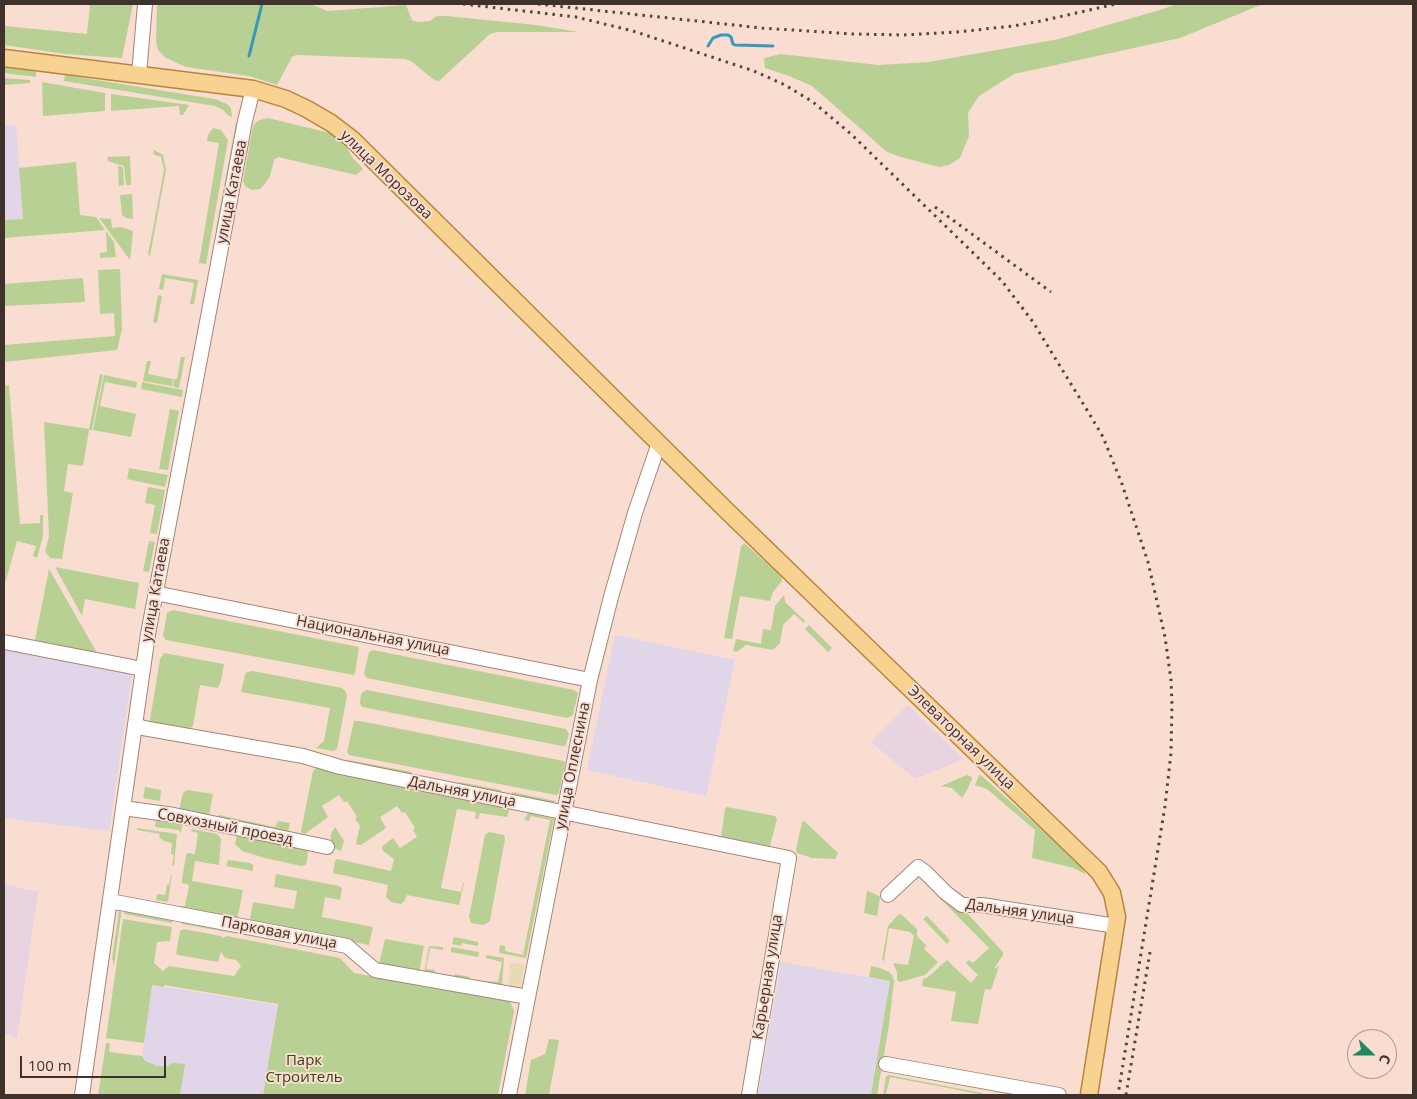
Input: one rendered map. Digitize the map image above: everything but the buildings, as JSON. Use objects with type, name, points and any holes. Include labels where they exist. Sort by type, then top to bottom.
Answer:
[{"type":"main road","name":"улица Морозова","points":[[4,58],[253,89],[295,103],[319,115],[342,130],[659,443]]},
{"type":"main road","name":"Элеваторная улица","points":[[659,443],[889,669],[1093,864],[1106,881],[1114,899],[1117,917],[1089,1095]]},
{"type":"street","points":[[139,74],[145,4]]},
{"type":"street","name":"улица Катаева","points":[[82,1095],[155,593],[245,121],[253,89]]},
{"type":"street","name":"улица Оплеснина","points":[[509,1095],[590,680],[630,531],[659,443]]},
{"type":"street","name":"Национальная улица","points":[[155,593],[590,680]]},
{"type":"street","points":[[4,642],[143,669]]},
{"type":"street","name":"Дальняя улица","points":[[135,724],[143,728],[303,756],[340,767],[789,858]]},
{"type":"street","name":"Совхозный проезд","points":[[123,808],[174,815],[327,847]]},
{"type":"street","name":"Карьерная улица","points":[[748,1095],[789,858]]},
{"type":"street","name":"Дальняя улица","points":[[888,896],[918,867],[962,905],[982,905],[1116,926]]},
{"type":"street","name":"Парковая улица","points":[[110,901],[347,946],[375,970],[528,996]]},
{"type":"street","points":[[886,1064],[1058,1095]]},
{"type":"shaded area","points":[[16,125],[23,219],[4,220],[4,126]]},
{"type":"shaded area","points":[[615,635],[735,660],[706,796],[587,770]]},
{"type":"shaded area","points":[[4,648],[133,670],[109,831],[4,818]]},
{"type":"shaded area","points":[[908,705],[964,759],[915,779],[871,742]]},
{"type":"shaded area","points":[[4,884],[38,892],[17,1039],[4,1033]]},
{"type":"shaded area","points":[[781,962],[890,981],[871,1095],[758,1095]]},
{"type":"shaded area","points":[[152,985],[277,1005],[263,1095],[137,1094]]},
{"type":"green space","points":[[90,4],[133,4],[122,58],[65,54],[4,45],[4,26],[87,34]]},
{"type":"green space","points":[[157,4],[310,4],[328,11],[406,5],[412,20],[417,22],[430,21],[437,16],[447,16],[536,25],[579,32],[497,32],[490,34],[439,81],[434,80],[411,61],[405,59],[296,55],[292,57],[277,85],[249,76],[186,67],[166,58],[158,50],[156,41]]},
{"type":"green space","points":[[1177,4],[1263,4],[1180,38],[1014,74],[979,96],[968,113],[969,136],[960,158],[949,165],[939,167],[887,152],[812,86],[765,68],[764,58],[781,54],[878,65],[929,62],[1059,39]]},
{"type":"green space","points":[[4,67],[36,71],[36,77],[4,73]]},
{"type":"green space","points":[[65,75],[215,99],[227,104],[231,108],[232,117],[215,106],[64,81]]},
{"type":"green space","points":[[4,78],[30,80],[30,83],[4,85]]},
{"type":"green space","points":[[42,82],[105,93],[105,111],[43,116]]},
{"type":"green space","points":[[111,94],[189,105],[183,115],[180,115],[179,106],[111,111]]},
{"type":"green space","points":[[268,118],[330,133],[342,138],[352,157],[363,169],[356,175],[278,157],[274,160],[270,176],[265,184],[260,189],[252,190],[245,186],[243,181],[252,131],[254,124]]},
{"type":"green space","points":[[236,123],[241,124],[222,230],[216,229]]},
{"type":"green space","points":[[213,128],[221,130],[228,140],[206,264],[199,263],[219,143],[207,141],[208,135]]},
{"type":"green space","points":[[154,150],[163,155],[166,170],[150,256],[148,255],[164,170],[161,157],[153,154]]},
{"type":"green space","points":[[130,156],[131,185],[126,185],[124,166],[108,161],[107,157]]},
{"type":"green space","points":[[76,162],[80,215],[96,217],[105,230],[4,238],[4,220],[23,219],[19,168]]},
{"type":"green space","points":[[118,166],[123,167],[124,185],[119,186]]},
{"type":"green space","points":[[132,194],[133,219],[122,215],[120,195]]},
{"type":"green space","points":[[99,218],[111,219],[112,228],[121,227],[133,231],[130,260]]},
{"type":"green space","points":[[106,231],[114,242],[116,257],[100,258],[100,253],[107,252]]},
{"type":"green space","points":[[120,269],[122,329],[117,350],[4,362],[4,345],[115,336],[114,313],[100,314],[98,270]]},
{"type":"green space","points":[[162,274],[198,280],[194,304],[190,304],[194,283],[165,278],[163,290],[159,289]]},
{"type":"green space","points":[[83,278],[85,302],[4,306],[4,284]]},
{"type":"green space","points":[[158,295],[162,296],[157,323],[153,322]]},
{"type":"green space","points":[[181,357],[185,357],[179,388],[173,386],[174,379],[177,379]]},
{"type":"green space","points":[[147,361],[151,361],[148,374],[173,379],[172,386],[143,381]]},
{"type":"green space","points":[[100,374],[103,375],[92,430],[89,430],[83,466],[68,464],[64,491],[73,493],[62,559],[50,558],[45,552],[49,536],[44,422],[89,429]]},
{"type":"green space","points":[[104,375],[137,382],[136,388],[105,382],[100,406],[136,414],[131,437],[93,430]]},
{"type":"green space","points":[[142,382],[183,390],[182,397],[141,389]]},
{"type":"green space","points":[[9,385],[20,524],[40,523],[40,515],[43,515],[43,536],[37,558],[33,556],[36,546],[17,541],[4,587],[4,386]]},
{"type":"green space","points":[[170,409],[179,411],[168,470],[159,469]]},
{"type":"green space","points":[[129,468],[168,475],[165,487],[127,479]]},
{"type":"green space","points":[[148,487],[165,490],[157,534],[150,533],[155,505],[145,503]]},
{"type":"green space","points":[[149,541],[155,542],[149,572],[143,571]]},
{"type":"green space","points":[[744,543],[781,576],[782,581],[773,592],[770,601],[740,596],[732,639],[724,638],[741,547]]},
{"type":"green space","points":[[55,567],[139,583],[135,609],[85,599],[82,616]]},
{"type":"green space","points":[[49,569],[97,653],[35,640]]},
{"type":"green space","points":[[784,595],[785,602],[805,621],[804,623],[794,614],[783,625],[780,643],[773,650],[746,645],[737,652],[733,651],[736,639],[761,644],[763,629],[771,630],[775,606]]},
{"type":"green space","points":[[173,610],[359,647],[355,673],[354,675],[166,640],[163,636],[167,613]]},
{"type":"green space","points":[[809,625],[832,648],[828,652],[805,629]]},
{"type":"green space","points":[[373,650],[574,690],[578,693],[573,715],[567,718],[367,678],[364,674],[369,652]]},
{"type":"green space","points":[[164,653],[224,664],[218,688],[200,685],[193,726],[187,730],[151,723],[150,720],[160,659]]},
{"type":"green space","points":[[253,671],[342,688],[347,696],[337,749],[334,751],[316,748],[324,741],[330,708],[241,692],[245,675],[247,672]]},
{"type":"green space","points":[[367,690],[566,729],[569,734],[565,746],[562,746],[362,707],[360,703],[361,694]]},
{"type":"green space","points":[[354,721],[564,761],[559,793],[556,795],[349,755],[347,752]]},
{"type":"green space","points":[[348,760],[412,772],[410,776],[347,762]]},
{"type":"green space","points":[[316,768],[505,805],[510,808],[507,817],[480,813],[478,819],[475,819],[476,812],[457,809],[441,888],[461,892],[464,883],[459,905],[407,895],[401,904],[391,902],[386,897],[388,885],[333,873],[335,861],[337,859],[391,871],[394,859],[383,851],[382,847],[393,838],[400,848],[417,837],[413,830],[415,828],[405,812],[402,813],[397,806],[380,817],[386,828],[361,845],[357,845],[360,826],[355,819],[357,817],[347,801],[344,802],[339,795],[322,806],[328,817],[305,834],[302,833],[313,771]]},
{"type":"green space","points":[[967,775],[972,777],[972,779],[962,798],[952,788],[941,786]]},
{"type":"green space","points":[[979,775],[1081,865],[1086,875],[1074,868],[1032,858],[1035,830],[987,789],[975,785]]},
{"type":"green space","points":[[459,782],[501,790],[500,794],[462,787]]},
{"type":"green space","points":[[145,787],[161,790],[160,801],[143,798]]},
{"type":"green space","points":[[187,790],[213,794],[209,816],[215,817],[219,815],[275,827],[278,821],[290,823],[288,832],[179,811],[183,793]]},
{"type":"green space","points":[[512,792],[556,801],[553,804],[511,797]]},
{"type":"green space","points":[[727,807],[775,816],[777,819],[770,846],[721,837],[725,809]]},
{"type":"green space","points":[[528,813],[554,819],[526,958],[499,953],[500,945],[505,946],[505,951],[523,955],[550,820],[531,816],[529,821],[524,820]]},
{"type":"green space","points":[[156,816],[183,820],[181,833],[179,830],[155,827]]},
{"type":"green space","points":[[804,821],[838,853],[835,859],[812,858],[797,853],[802,822]]},
{"type":"green space","points":[[335,827],[344,841],[341,851],[334,848],[330,842],[331,834]]},
{"type":"green space","points":[[137,828],[177,834],[174,865],[172,865],[174,855],[171,854],[172,843],[164,841],[159,837],[160,834],[137,830]]},
{"type":"green space","points":[[192,829],[217,834],[221,839],[219,865],[195,861],[192,881],[243,890],[237,920],[179,908],[178,906],[185,906],[189,885],[182,883],[186,855],[188,853],[195,854],[198,833],[191,831]]},
{"type":"green space","points":[[489,832],[504,835],[505,839],[490,920],[483,925],[471,923],[469,917],[485,835]]},
{"type":"green space","points":[[237,835],[308,850],[307,862],[301,866],[242,851],[235,844]]},
{"type":"green space","points":[[228,860],[250,863],[253,865],[253,871],[226,866]]},
{"type":"green space","points":[[276,874],[342,888],[340,900],[325,897],[322,917],[373,927],[369,945],[253,923],[250,919],[253,902],[294,909],[297,891],[274,887]]},
{"type":"green space","points":[[171,875],[168,901],[156,900],[157,894],[165,895]]},
{"type":"green space","points":[[925,879],[956,911],[967,913],[1003,952],[994,969],[999,966],[991,990],[985,989],[978,1024],[951,1021],[956,992],[922,986],[923,979],[927,978],[947,960],[971,983],[978,975],[966,963],[969,960],[973,963],[989,948],[922,880]]},
{"type":"green space","points":[[867,891],[880,897],[877,916],[864,913]]},
{"type":"green space","points":[[122,908],[114,966],[112,958],[119,911]]},
{"type":"green space","points":[[125,908],[131,912],[159,918],[163,914],[174,916],[172,923],[124,914]]},
{"type":"green space","points":[[901,914],[917,929],[917,936],[926,945],[924,949],[938,962],[925,975],[900,982],[897,980],[897,972],[893,963],[908,965],[914,936],[910,932],[889,928],[884,961],[882,960],[888,926]]},
{"type":"green space","points":[[927,916],[950,940],[947,944],[923,919]]},
{"type":"green space","name":"Парк Строитель","points":[[123,919],[172,927],[170,941],[157,942],[154,963],[163,971],[169,966],[234,976],[241,966],[236,960],[225,958],[221,952],[218,962],[176,954],[180,931],[184,929],[223,938],[227,936],[340,958],[354,973],[506,1000],[510,1002],[514,1011],[498,1095],[263,1095],[278,1004],[164,985],[164,987],[152,985],[144,1043],[106,1038]]},
{"type":"green space","points":[[182,921],[334,948],[338,952],[182,924]]},
{"type":"green space","points":[[454,937],[478,942],[478,946],[462,943],[461,946],[452,944]]},
{"type":"green space","points":[[385,939],[424,946],[419,973],[379,964]]},
{"type":"green space","points":[[429,946],[443,947],[443,950],[430,948],[426,969],[435,970],[434,974],[454,977],[455,974],[470,977],[469,980],[488,983],[489,981],[498,982],[502,962],[486,958],[486,955],[504,958],[502,987],[424,974]]},
{"type":"green space","points":[[451,947],[479,952],[478,957],[451,952]]},
{"type":"green space","points":[[871,966],[889,972],[894,981],[889,1025],[877,1095],[871,1095],[890,981],[869,977]]},
{"type":"green space","points":[[549,1039],[559,1040],[549,1095],[525,1095],[531,1060],[545,1054]]},
{"type":"green space","points":[[106,1043],[110,1043],[109,1052],[142,1056],[145,1061],[157,1066],[167,1066],[172,1063],[185,1064],[180,1095],[98,1095]]},
{"type":"green space","points":[[889,1075],[982,1093],[984,1095],[890,1077],[886,1094],[890,1095],[883,1095],[886,1076]]},
{"type":"sand","points":[[510,962],[524,965],[520,989],[509,987]]},
{"type":"waterway","points":[[249,56],[262,4]]},
{"type":"waterway","points":[[708,46],[713,38],[721,35],[731,37],[735,45],[773,46]]},
{"type":"railway","points":[[463,4],[576,17],[633,31],[754,71],[785,85],[813,102],[851,134],[1002,281],[1033,322],[1090,415],[1103,437],[1122,484],[1148,562],[1165,637],[1171,680],[1171,753],[1165,806],[1118,1095]]},
{"type":"railway","points":[[538,4],[762,28],[903,35],[1013,26],[1116,4]]},
{"type":"railway","points":[[935,207],[1051,292]]},
{"type":"railway","points":[[1126,1095],[1150,952]]}]
